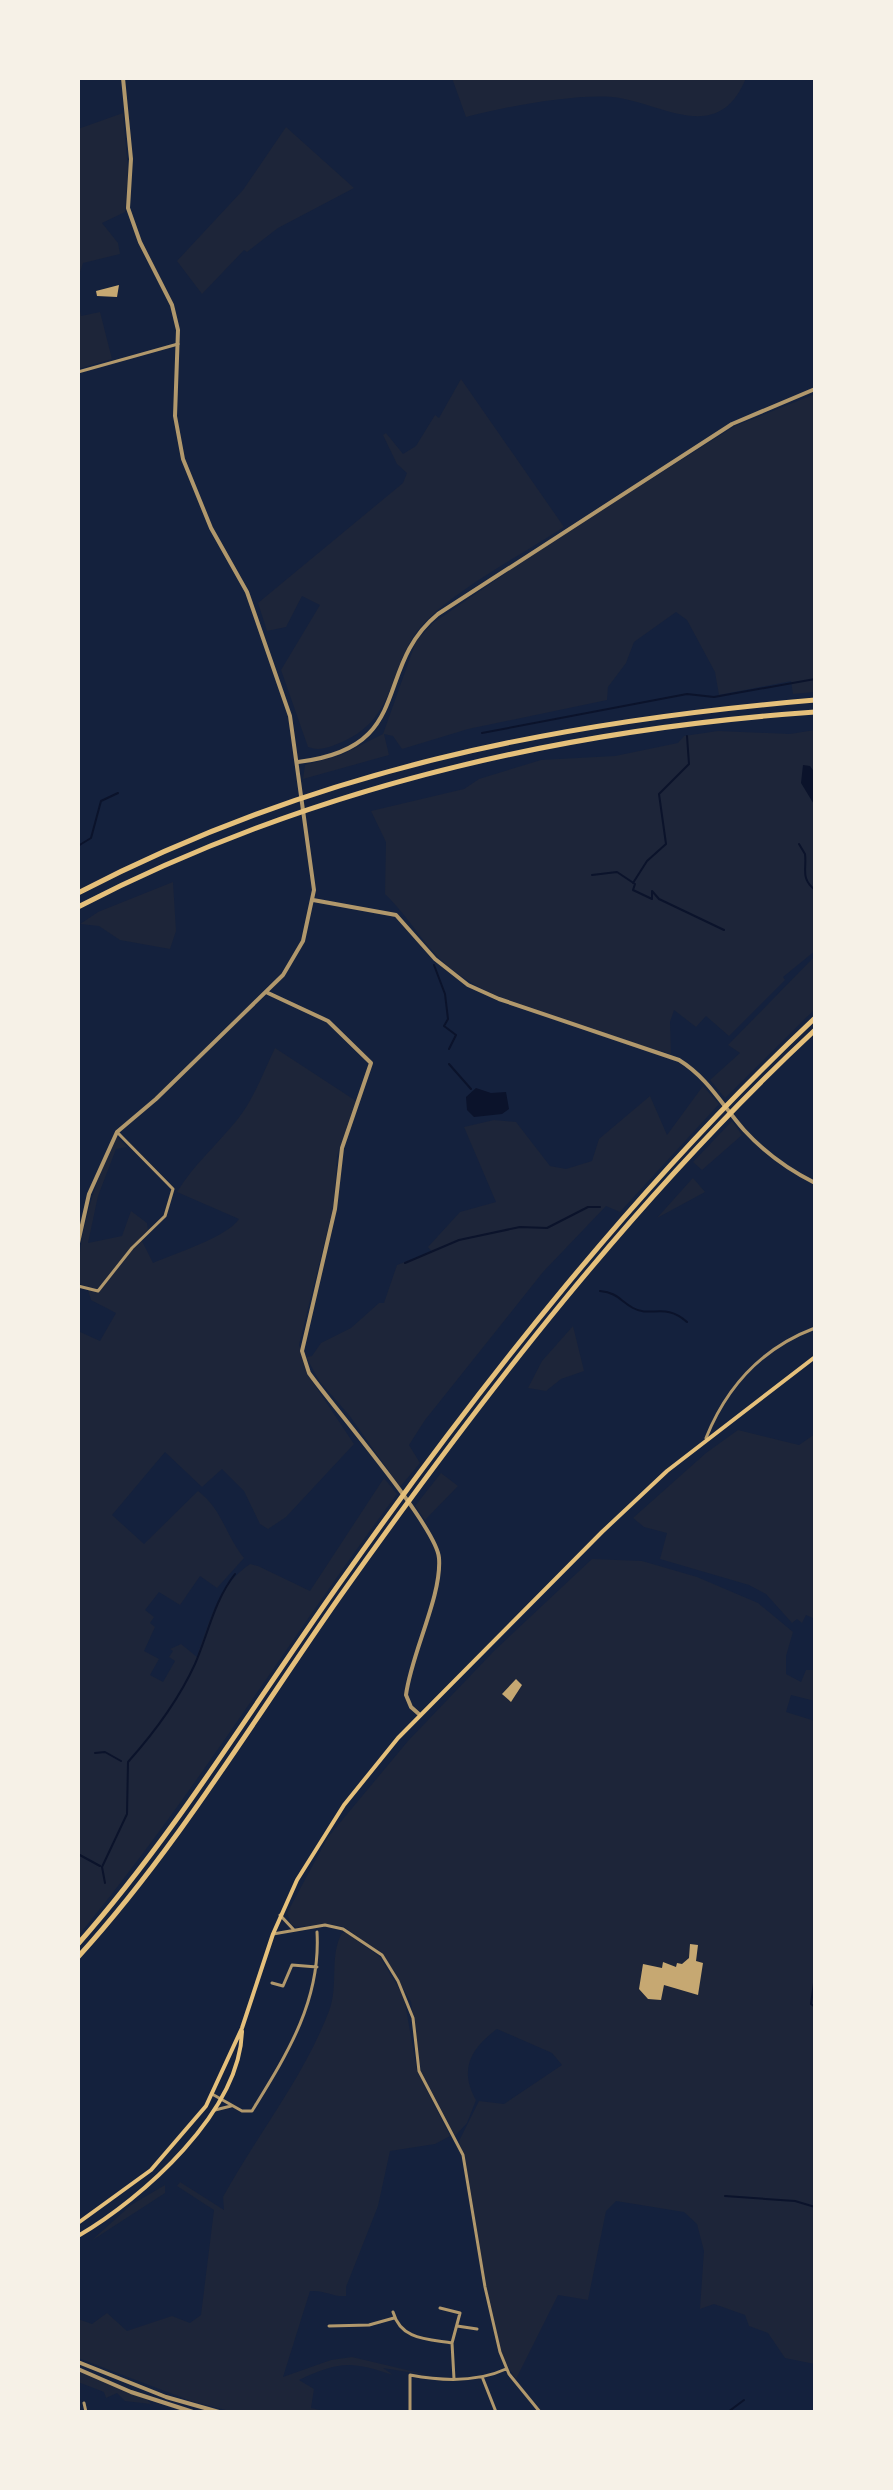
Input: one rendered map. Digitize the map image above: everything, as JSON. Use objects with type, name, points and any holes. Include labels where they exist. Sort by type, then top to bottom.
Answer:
[{"type":"highway","points":[[78,893],[234,823],[397,768],[585,726],[657,715],[815,700]]},
{"type":"highway","points":[[78,907],[224,839],[328,801],[410,777],[573,740],[682,723],[815,712]]},
{"type":"highway","points":[[78,1944],[157,1847],[362,1552],[516,1347],[689,1143],[815,1018]]},
{"type":"highway","points":[[78,1957],[164,1852],[348,1585],[529,1346],[671,1176],[815,1030]]},
{"type":"main road","points":[[78,2236],[154,2179],[212,2111],[234,2065],[242,2028],[280,1915],[310,1856],[344,1805],[420,1715],[602,1532],[705,1442],[815,1357]]},
{"type":"main road","points":[[78,2223],[151,2170],[191,2127],[212,2094],[242,2028]]},
{"type":"street","points":[[78,1243],[89,1194],[117,1132],[268,993],[295,958],[313,900],[307,832],[290,716],[247,592],[211,528],[183,459],[175,416],[178,344],[172,305],[140,242],[128,208],[131,159],[123,78]]},
{"type":"street","points":[[78,372],[178,344]]},
{"type":"street","points":[[298,762],[336,754],[372,733],[392,697],[408,652],[421,630],[438,614],[732,424],[815,389]]},
{"type":"street","points":[[313,900],[396,915],[435,959],[468,985],[510,1003],[679,1060],[701,1074],[744,1130],[773,1159],[815,1183]]},
{"type":"street","points":[[268,993],[328,1021],[371,1063],[341,1154],[335,1209],[302,1351],[309,1373],[415,1513],[439,1556],[437,1580],[406,1695],[411,1707],[420,1715]]},
{"type":"street","points":[[78,1286],[98,1291],[132,1248],[165,1216],[173,1189],[117,1132]]},
{"type":"street","points":[[705,1442],[733,1388],[760,1357],[815,1328]]},
{"type":"street","points":[[280,1915],[294,1930]]},
{"type":"street","points":[[273,1934],[325,1925],[350,1932],[382,1955],[406,1997],[419,2071],[466,2164],[485,2287],[506,2369],[540,2412]]},
{"type":"street","points":[[212,2094],[247,2113],[252,2111],[289,2050],[306,2014],[319,1961],[317,1932]]},
{"type":"street","points":[[272,1983],[283,1986],[292,1965],[317,1967]]},
{"type":"street","points":[[212,2111],[231,2106]]},
{"type":"street","points":[[440,2308],[460,2311],[452,2343],[454,2379]]},
{"type":"street","points":[[329,2326],[369,2325],[394,2315],[408,2335],[452,2343]]},
{"type":"street","points":[[456,2326],[477,2329]]},
{"type":"street","points":[[78,2362],[166,2397],[219,2412]]},
{"type":"street","points":[[78,2369],[131,2392],[193,2412]]},
{"type":"street","points":[[410,2412],[410,2375],[483,2379],[506,2369]]},
{"type":"street","points":[[483,2379],[496,2412]]},
{"type":"street","points":[[84,2403],[86,2412]]},
{"type":"shaded area","points":[[452,78],[746,78],[734,99],[720,111],[704,116],[686,115],[612,97],[578,97],[466,117]]},
{"type":"shaded area","points":[[123,113],[128,170],[125,212],[102,223],[118,243],[120,254],[83,263],[78,278],[78,129]]},
{"type":"shaded area","points":[[286,127],[354,188],[278,228],[247,252],[244,250],[202,294],[177,261],[243,190]]},
{"type":"shaded area","points":[[78,302],[81,316],[100,312],[112,359],[78,369]]},
{"type":"shaded area","points":[[461,379],[564,527],[474,583],[427,620],[405,653],[383,705],[373,720],[358,733],[326,748],[308,747],[281,670],[320,605],[302,596],[286,627],[267,631],[258,603],[403,483],[407,473],[397,464],[383,435],[386,433],[403,454],[416,446],[435,415],[439,418]]},
{"type":"shaded area","points":[[815,394],[815,692],[793,694],[791,681],[719,695],[715,672],[687,620],[676,612],[634,642],[626,663],[608,687],[607,700],[468,729],[402,749],[393,736],[384,734],[389,755],[303,779],[305,765],[341,755],[383,734],[416,641],[433,623],[551,542],[735,426]]},
{"type":"shaded area","points":[[815,730],[815,951],[783,977],[785,980],[729,1036],[706,1016],[696,1027],[674,1010],[670,1022],[671,1054],[528,1010],[475,985],[454,971],[385,894],[386,842],[371,811],[464,789],[479,779],[541,760],[615,756],[678,743],[684,736],[718,731],[790,734]]},
{"type":"shaded area","points":[[803,765],[810,766],[815,773],[815,806],[801,783]]},
{"type":"shaded area","points":[[173,882],[176,931],[170,949],[120,940],[99,926],[80,924],[98,912]]},
{"type":"shaded area","points":[[815,956],[815,1009],[725,1098],[710,1080],[740,1053],[728,1045]]},
{"type":"shaded area","points":[[275,1048],[356,1101],[337,1156],[334,1204],[299,1345],[310,1378],[354,1444],[286,1517],[268,1529],[260,1524],[244,1491],[222,1469],[202,1487],[165,1452],[112,1515],[144,1544],[198,1491],[213,1506],[244,1558],[217,1588],[200,1576],[180,1605],[159,1592],[145,1610],[154,1617],[150,1623],[155,1627],[144,1651],[159,1659],[150,1675],[163,1682],[175,1661],[169,1657],[173,1651],[170,1649],[181,1644],[197,1657],[222,1594],[250,1564],[310,1591],[384,1478],[397,1494],[201,1773],[78,1936],[78,1331],[100,1341],[116,1313],[91,1300],[87,1287],[78,1283],[84,1226],[101,1171],[116,1136],[127,1147],[116,1149],[98,1196],[88,1243],[122,1236],[131,1211],[147,1223],[148,1230],[140,1237],[153,1263],[213,1238],[233,1226],[239,1219],[177,1192],[243,1112]]},
{"type":"shaded area","points":[[703,1086],[719,1104],[620,1212],[606,1206],[543,1272],[425,1420],[409,1445],[420,1463],[400,1487],[349,1415],[320,1382],[306,1357],[312,1356],[321,1343],[351,1328],[379,1303],[384,1303],[397,1265],[432,1252],[428,1247],[460,1212],[496,1202],[464,1127],[494,1120],[516,1122],[550,1166],[566,1169],[592,1161],[599,1139],[650,1096],[667,1135]]},
{"type":"shaded area","points":[[476,1088],[491,1093],[506,1092],[509,1109],[502,1114],[474,1117],[467,1110],[466,1097]]},
{"type":"shaded area","points":[[732,1121],[742,1135],[702,1170],[693,1162]]},
{"type":"shaded area","points":[[693,1178],[705,1192],[657,1218],[691,1180]]},
{"type":"shaded area","points":[[573,1326],[584,1371],[561,1379],[546,1391],[528,1388],[542,1361]]},
{"type":"shaded area","points":[[738,1430],[799,1445],[815,1434],[815,1619],[806,1615],[802,1623],[797,1619],[792,1623],[766,1594],[749,1585],[660,1559],[667,1533],[644,1527],[633,1518],[706,1453]]},
{"type":"shaded area","points":[[441,1473],[458,1486],[425,1520],[415,1506]]},
{"type":"shaded area","points":[[592,1559],[642,1561],[697,1577],[758,1603],[793,1632],[786,1656],[786,1674],[801,1682],[806,1670],[815,1670],[815,1701],[791,1695],[786,1712],[815,1721],[815,2364],[785,2358],[768,2333],[749,2326],[745,2315],[714,2304],[700,2309],[704,2251],[697,2224],[684,2212],[616,2201],[606,2211],[588,2300],[558,2295],[516,2379],[504,2358],[495,2331],[459,2141],[479,2101],[504,2104],[562,2065],[552,2053],[497,2029],[480,2044],[470,2061],[468,2079],[476,2100],[467,2123],[455,2136],[421,2071],[411,2002],[386,1959],[344,1927],[330,1924],[296,1927],[291,1924],[287,1913],[328,1837],[408,1741],[494,1651]]},
{"type":"shaded area","points":[[346,1932],[380,1957],[404,1997],[417,2071],[450,2136],[435,2144],[390,2151],[378,2206],[346,2287],[346,2296],[310,2291],[283,2377],[331,2360],[352,2357],[432,2376],[383,2368],[393,2375],[356,2365],[336,2366],[299,2380],[314,2389],[311,2408],[328,2412],[233,2412],[191,2401],[78,2358],[78,2319],[92,2324],[107,2313],[127,2331],[172,2316],[190,2323],[201,2315],[214,2210],[177,2186],[180,2182],[224,2210],[223,2197],[319,2035],[332,2001],[338,1942],[342,1933]]},
{"type":"shaded area","points":[[165,2185],[165,2193],[91,2241],[131,2205]]},
{"type":"shaded area","points":[[78,2370],[145,2397],[151,2404],[125,2401],[117,2393],[106,2398],[104,2392],[78,2382]]},
{"type":"building","points":[[119,285],[117,297],[97,296],[96,291]]},
{"type":"building","points":[[516,1679],[522,1685],[511,1702],[502,1694]]},
{"type":"building","points":[[690,1944],[698,1945],[696,1961],[703,1963],[698,1995],[664,1985],[661,2000],[648,1999],[639,1989],[643,1964],[662,1968],[663,1962],[676,1967],[677,1963],[682,1964],[689,1958]]},
{"type":"waterway","points":[[482,733],[687,694],[714,697],[815,679]]},
{"type":"waterway","points":[[633,883],[647,861],[666,844],[659,794],[689,764],[687,736]]},
{"type":"waterway","points":[[78,846],[91,838],[101,801],[118,793]]},
{"type":"waterway","points":[[799,844],[805,854],[806,877],[815,890]]},
{"type":"waterway","points":[[592,875],[617,872],[635,884],[633,890],[652,899],[652,891],[659,899],[724,930]]},
{"type":"waterway","points":[[434,965],[445,994],[448,1019],[444,1026],[456,1035],[449,1049]]},
{"type":"waterway","points":[[449,1064],[471,1089]]},
{"type":"waterway","points":[[405,1263],[459,1240],[520,1227],[547,1228],[588,1207],[600,1207]]},
{"type":"waterway","points":[[600,1291],[615,1295],[640,1311],[665,1311],[687,1322]]},
{"type":"waterway","points":[[105,1883],[102,1867],[127,1814],[128,1762],[181,1690],[195,1664],[222,1595],[235,1574]]},
{"type":"waterway","points":[[95,1753],[105,1752],[121,1761]]},
{"type":"waterway","points":[[78,1854],[100,1866]]},
{"type":"waterway","points":[[814,1983],[811,2004],[815,2007]]},
{"type":"waterway","points":[[725,2196],[795,2201],[815,2207]]},
{"type":"waterway","points":[[728,2412],[744,2400]]}]
